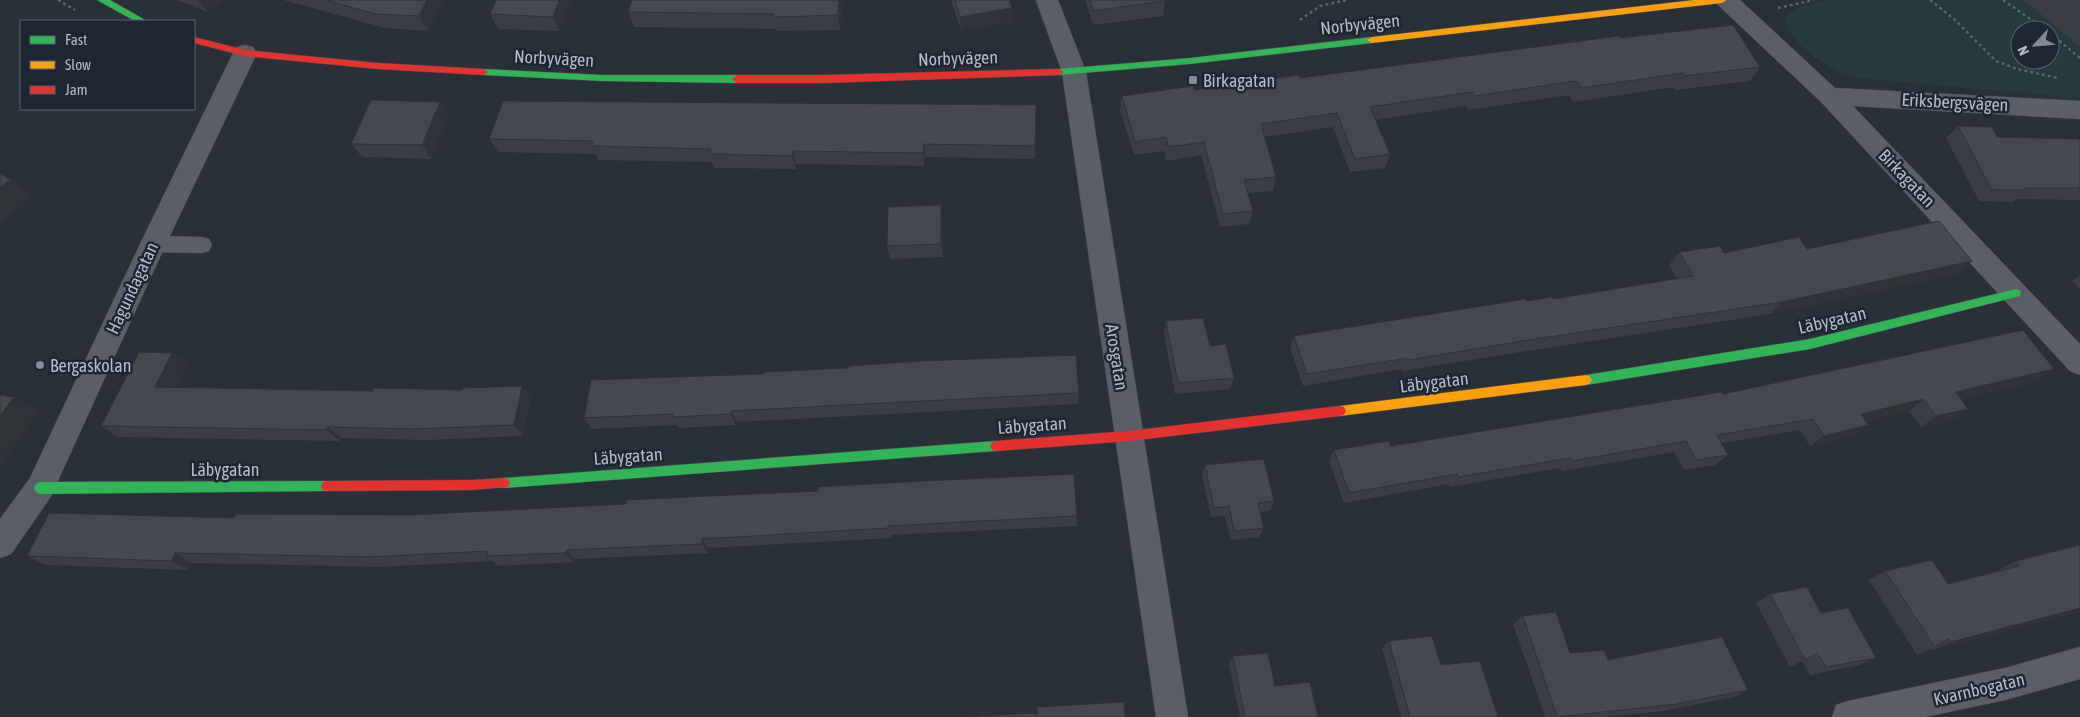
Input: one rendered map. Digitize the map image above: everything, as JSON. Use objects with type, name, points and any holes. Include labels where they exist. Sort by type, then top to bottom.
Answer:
[{"type":"street","points":[[102,0],[140,20]]},
{"type":"street","name":"Arosgatan","points":[[1047,0],[1074,72],[1172,717]]},
{"type":"street","name":"Norbyvägen","points":[[195,40],[244,54],[378,66],[602,78],[824,79],[1074,72],[1190,61],[1722,0]]},
{"type":"street","name":"Birkagatan","points":[[1726,0],[1829,96],[2080,363]]},
{"type":"street","name":"Hagundagatan","points":[[0,544],[40,488],[153,244],[244,54]]},
{"type":"street","name":"Eriksbergsvägen","points":[[1829,96],[2080,110]]},
{"type":"street","name":"Läbygatan","points":[[40,488],[471,485],[1128,436],[1578,382],[1810,344],[2016,293]]},
{"type":"street","name":"Kvarnbogatan","points":[[1848,717],[2005,684],[2080,663]]},
{"type":"lane","points":[[153,244],[202,245]]},
{"type":"path","points":[[1930,0],[1954,20],[1996,61],[2017,69],[2062,79]]},
{"type":"path","points":[[2004,0],[2032,20]]},
{"type":"path","points":[[2060,41],[2080,58]]},
{"type":"green space","points":[[1826,0],[2080,0],[2080,98],[1857,78],[1824,63],[1804,49],[1796,40],[1785,20],[1797,8]]},
{"type":"building","points":[[325,0],[427,0],[419,16],[375,14]]},
{"type":"building","points":[[496,0],[559,0],[553,17],[490,14]]},
{"type":"building","points":[[632,0],[839,0],[838,15],[773,17],[774,14],[628,12]]},
{"type":"building","points":[[955,0],[1009,0],[1012,8],[960,17]]},
{"type":"building","points":[[1090,0],[1165,0],[1165,1],[1093,11]]},
{"type":"building","points":[[1733,25],[1760,67],[1684,76],[1683,73],[1581,88],[1576,81],[1474,96],[1472,92],[1370,107],[1390,154],[1355,159],[1337,113],[1261,124],[1276,177],[1244,180],[1253,211],[1223,214],[1204,142],[1168,147],[1166,137],[1135,142],[1122,96],[1193,86],[1194,90],[1299,75],[1300,78],[1619,36],[1620,38]]},
{"type":"building","points":[[371,100],[440,102],[422,145],[351,144]]},
{"type":"building","points":[[503,101],[1036,105],[1035,146],[924,144],[923,153],[793,151],[792,156],[709,154],[711,149],[591,146],[593,141],[489,139]]},
{"type":"building","points":[[1958,126],[1992,127],[1997,137],[2080,139],[2080,188],[1992,190]]},
{"type":"building","points":[[0,174],[11,179],[0,188]]},
{"type":"building","points":[[941,205],[941,244],[887,246],[888,207]]},
{"type":"building","points":[[1939,221],[1972,261],[1782,302],[1307,374],[1294,336],[1526,299],[1526,301],[1552,297],[1553,299],[1693,276],[1679,252],[1720,246],[1724,253],[1799,237],[1807,249]]},
{"type":"building","points":[[1203,318],[1210,346],[1226,344],[1234,378],[1178,383],[1166,321]]},
{"type":"building","points":[[2023,330],[2054,369],[1956,392],[1968,409],[1936,416],[1924,399],[1861,414],[1868,425],[1824,436],[1813,419],[1717,435],[1728,455],[1696,460],[1686,441],[1572,461],[1570,458],[1458,477],[1457,474],[1349,493],[1334,450],[1389,441],[1391,446],[1722,392],[1723,394]]},
{"type":"building","points":[[139,352],[172,353],[155,387],[373,391],[374,388],[462,390],[463,388],[522,386],[514,425],[416,429],[328,427],[327,430],[101,426]]},
{"type":"building","points":[[1076,355],[1079,393],[731,411],[731,414],[672,417],[673,414],[584,418],[591,380],[763,374],[764,372],[848,368],[849,366],[922,361]]},
{"type":"building","points":[[0,395],[14,397],[0,416]]},
{"type":"building","points":[[1264,459],[1274,501],[1258,503],[1264,528],[1234,531],[1229,506],[1214,508],[1205,465]]},
{"type":"building","points":[[1074,474],[1077,516],[888,526],[888,528],[702,539],[702,544],[566,550],[566,553],[487,556],[488,551],[369,557],[175,553],[172,561],[27,556],[49,513],[234,518],[236,514],[409,515],[626,504],[626,500],[818,491],[818,487]]},
{"type":"building","points":[[2080,545],[2080,608],[1951,642],[1949,638],[1935,647],[1885,571],[1932,560],[1948,584],[2019,566],[2016,561]]},
{"type":"building","points":[[1807,587],[1821,613],[1848,608],[1876,658],[1826,667],[1817,653],[1805,660],[1770,594]]},
{"type":"building","points":[[1556,612],[1570,653],[1604,650],[1608,660],[1722,637],[1748,690],[1677,704],[1557,717],[1523,616]]},
{"type":"building","points":[[1432,636],[1441,665],[1480,661],[1498,717],[1410,717],[1389,641]]},
{"type":"building","points":[[1268,653],[1275,686],[1310,682],[1318,717],[1245,717],[1233,656]]},
{"type":"building","points":[[1124,702],[1125,717],[959,717],[1038,713],[1037,707]]},
{"type":"traffic: fast","points":[[102,0],[140,20]]},
{"type":"traffic: fast","points":[[1059,72],[1190,61],[1372,40]]},
{"type":"traffic: fast","points":[[483,72],[602,78],[737,79]]},
{"type":"traffic: fast","points":[[1586,380],[1810,344],[2016,293]]},
{"type":"traffic: fast","points":[[504,483],[996,446]]},
{"type":"traffic: fast","points":[[40,488],[327,486]]},
{"type":"traffic: slow","points":[[1372,40],[1722,0]]},
{"type":"traffic: slow","points":[[1340,411],[1586,380]]},
{"type":"traffic: jam","points":[[195,40],[245,53],[378,66],[483,72]]},
{"type":"traffic: jam","points":[[737,79],[824,79],[1059,72]]},
{"type":"traffic: jam","points":[[996,446],[1129,436],[1340,411]]},
{"type":"traffic: jam","points":[[327,486],[504,483]]},
{"type":"place","name":"Birkagatan","points":[[1193,80]]},
{"type":"place","name":"Bergaskolan","points":[[40,365]]}]
